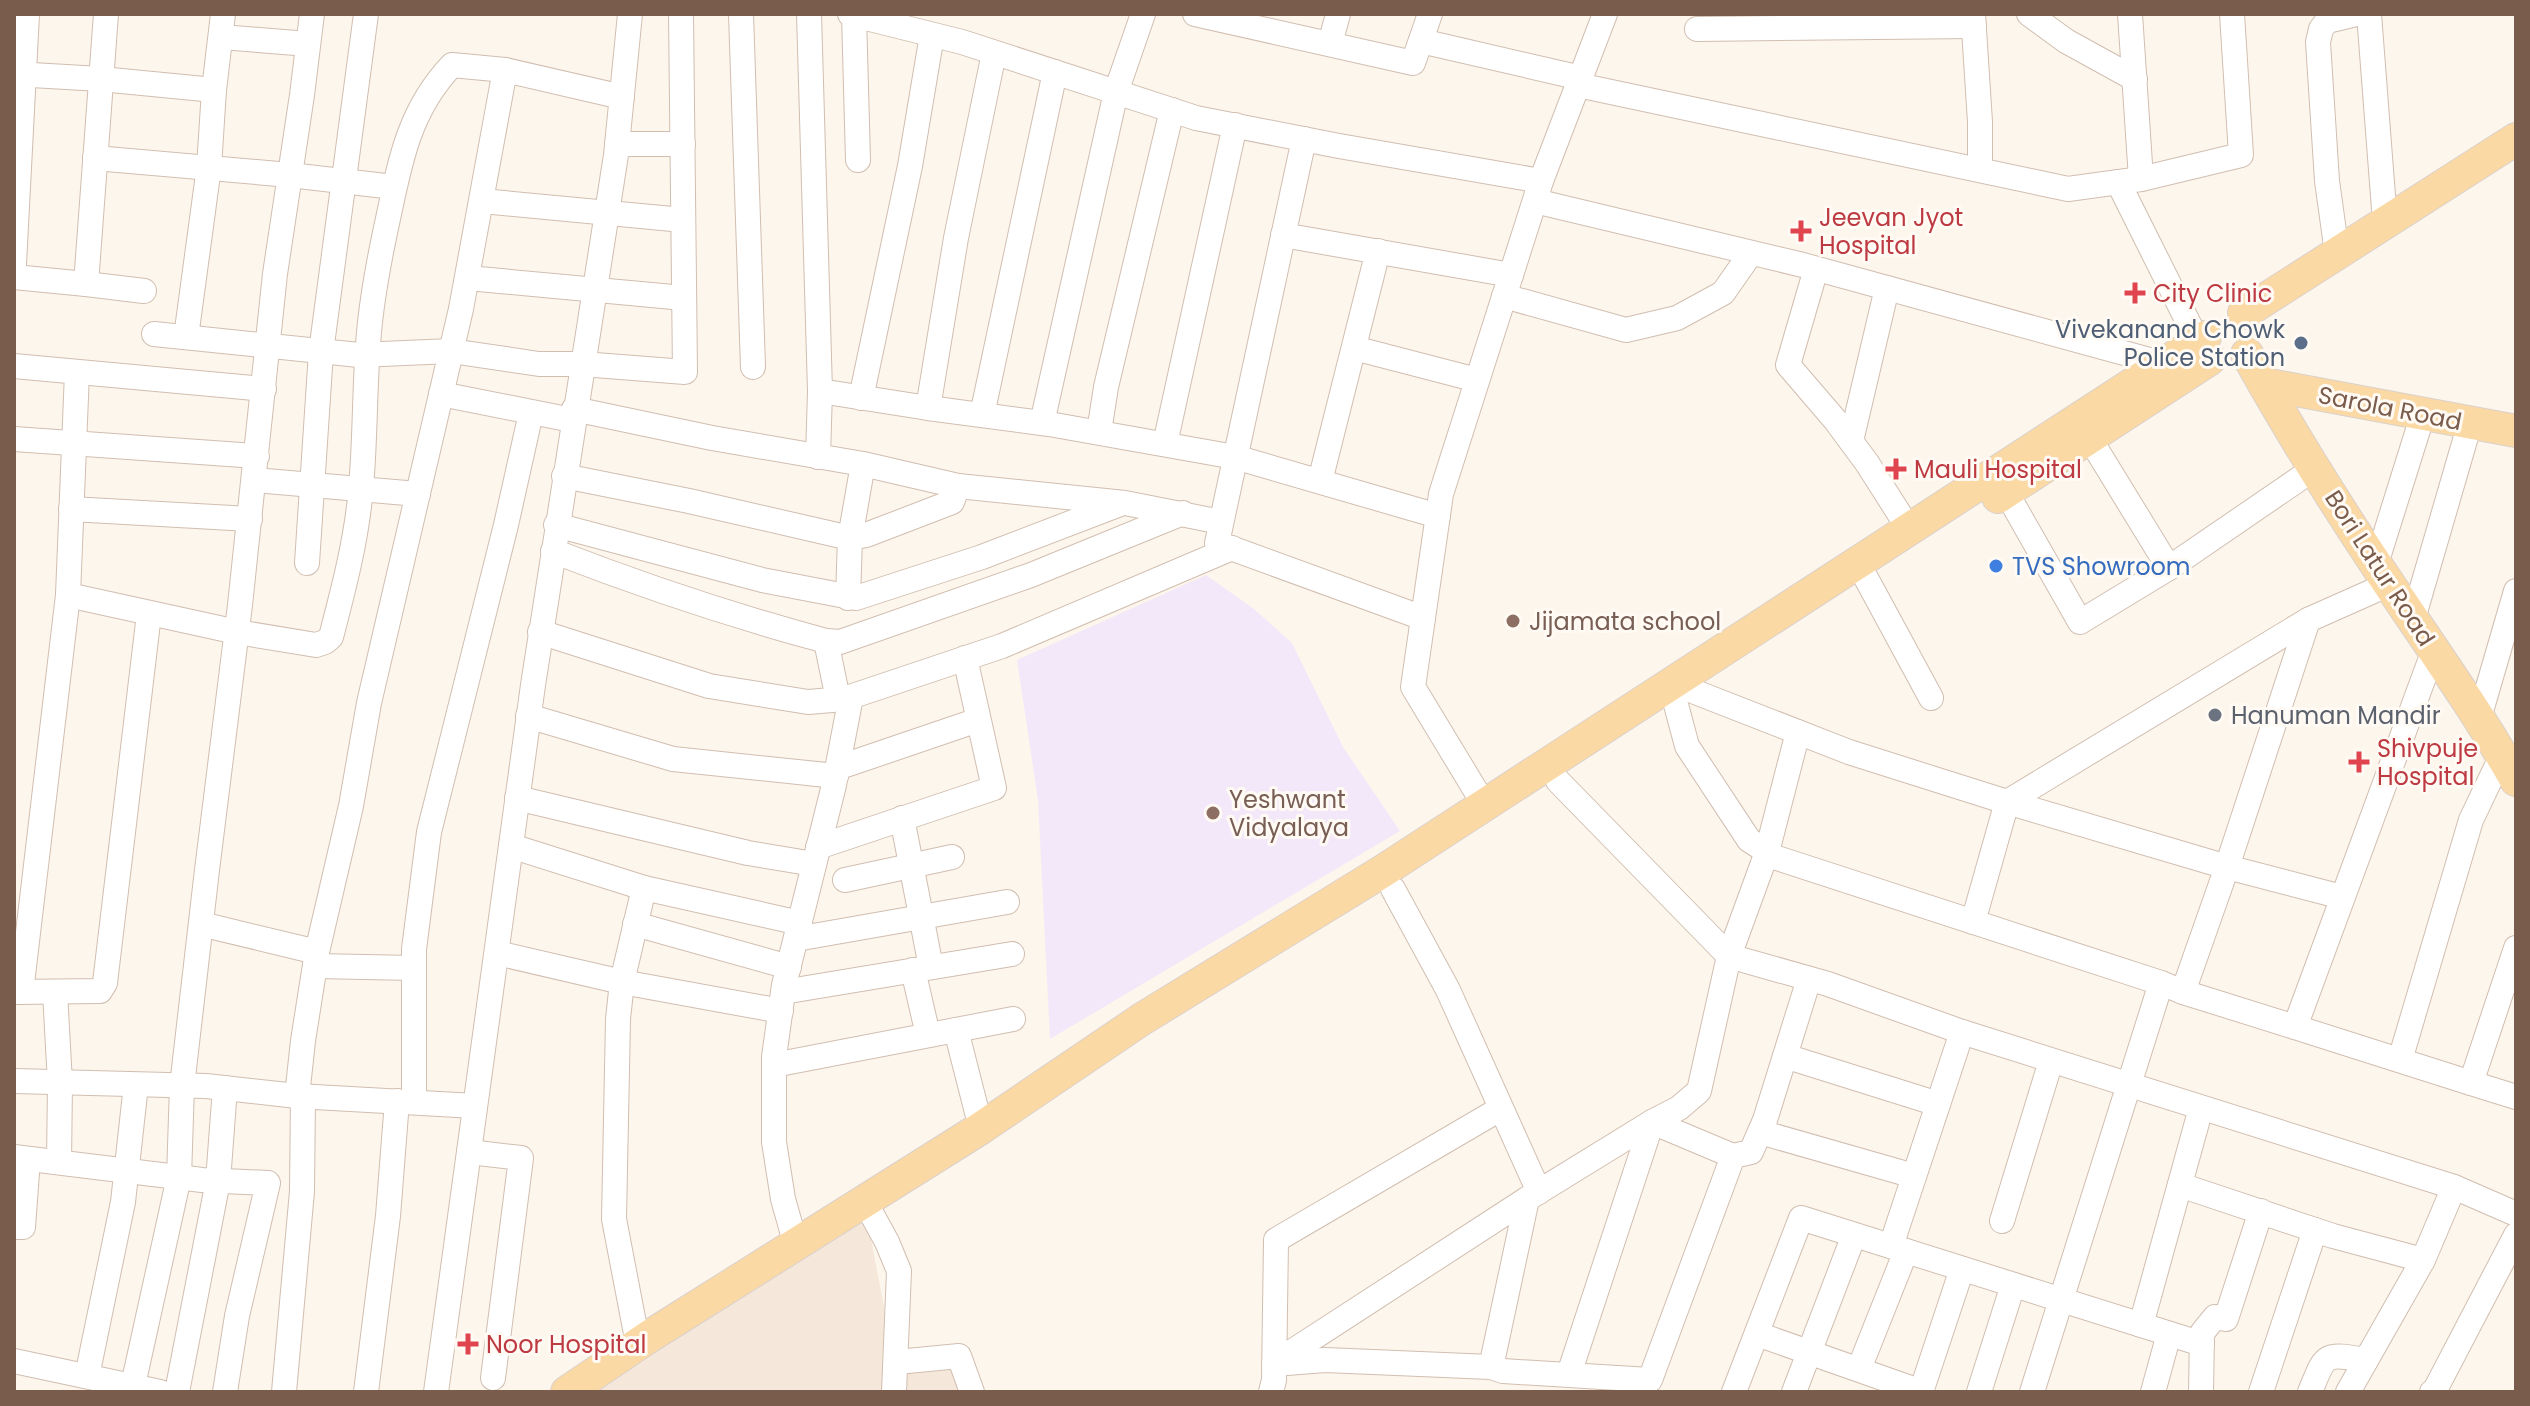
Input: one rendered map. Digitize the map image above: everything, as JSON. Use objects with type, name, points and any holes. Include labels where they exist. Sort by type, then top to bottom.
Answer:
[{"type":"main road","points":[[567,1392],[796,1245],[868,1209],[1393,889],[1682,696],[2090,439],[2228,339],[2337,253],[2516,139]]},
{"type":"main road","points":[[605,1392],[1142,1019],[1485,806],[2164,364],[2228,339],[2516,161]]},
{"type":"main road","name":"Bori Latur Road","points":[[2228,339],[2264,384],[2382,574],[2509,768]]},
{"type":"main road","name":"Sarola Road","points":[[2264,384],[2516,431]]},
{"type":"street","points":[[14,264],[19,74],[27,14]]},
{"type":"street","points":[[86,284],[106,14]]},
{"type":"street","points":[[133,1385],[179,1177],[182,1086],[250,519],[275,274],[312,14]]},
{"type":"street","points":[[307,563],[321,352],[366,14]]},
{"type":"street","points":[[436,1392],[540,632],[617,144],[630,14]]},
{"type":"street","points":[[154,334],[321,352],[367,355],[451,351],[539,364],[685,372],[681,14]]},
{"type":"street","points":[[741,14],[753,367]]},
{"type":"street","points":[[809,14],[820,391],[818,457]]},
{"type":"street","points":[[858,160],[852,14],[994,53],[1196,118],[1538,191],[1751,253],[2164,364]]},
{"type":"street","points":[[1042,423],[1116,92],[1143,14]]},
{"type":"street","points":[[1195,14],[1238,19],[1413,63],[1430,14]]},
{"type":"street","points":[[1330,44],[1338,14]]},
{"type":"street","points":[[1485,806],[1413,687],[1441,494],[1538,191],[1605,14]]},
{"type":"street","points":[[2029,14],[2051,22],[2066,41],[2135,79]]},
{"type":"street","points":[[2130,14],[2135,79],[2130,180],[2228,339]]},
{"type":"street","points":[[1421,41],[1579,82],[2068,189],[2130,180],[2241,155],[2232,14]]},
{"type":"street","points":[[2369,14],[2385,222]]},
{"type":"street","points":[[2337,253],[2327,181],[2318,42],[2327,21],[2347,15]]},
{"type":"street","points":[[1697,29],[1840,21],[1974,20],[1980,169]]},
{"type":"street","points":[[186,337],[209,167],[222,25],[308,44]]},
{"type":"street","points":[[861,398],[910,166],[932,35]]},
{"type":"street","points":[[928,408],[956,238],[994,53]]},
{"type":"street","points":[[68,595],[237,632],[316,645],[331,637],[347,577],[361,489],[367,355],[376,274],[394,187],[416,115],[433,85],[452,65],[505,70],[622,97]]},
{"type":"street","points":[[284,1392],[302,1191],[300,1096],[303,1041],[316,959],[351,806],[369,703],[468,278],[505,70]]},
{"type":"street","points":[[982,415],[1055,72]]},
{"type":"street","points":[[19,74],[214,90]]},
{"type":"street","points":[[1099,432],[1106,387],[1172,110]]},
{"type":"street","points":[[1165,444],[1235,125]]},
{"type":"street","points":[[1304,139],[1217,543],[1423,618]]},
{"type":"street","points":[[617,144],[683,144]]},
{"type":"street","points":[[95,158],[394,187]]},
{"type":"street","points":[[482,201],[683,220]]},
{"type":"street","points":[[1283,235],[1378,251],[1508,285],[1626,330],[1677,318],[1723,293],[1751,253]]},
{"type":"street","points":[[1320,481],[1378,251]]},
{"type":"street","points":[[1816,269],[1788,365],[1851,441],[1909,529]]},
{"type":"street","points":[[14,277],[144,291]]},
{"type":"street","points":[[468,278],[684,298]]},
{"type":"street","points":[[1851,441],[1887,288]]},
{"type":"street","points":[[1354,348],[1477,380]]},
{"type":"street","points":[[14,366],[264,389]]},
{"type":"street","points":[[77,372],[68,595],[18,992],[100,991],[105,983],[149,614]]},
{"type":"street","points":[[820,391],[1099,432],[1235,457],[1438,516]]},
{"type":"street","points":[[441,394],[531,413],[573,415],[863,464],[958,486],[1125,503],[1221,522]]},
{"type":"street","points":[[366,1392],[406,1101],[414,949],[429,832],[531,413]]},
{"type":"street","points":[[1973,922],[2007,802],[2382,574],[2423,414]]},
{"type":"street","points":[[2413,619],[2470,423]]},
{"type":"street","points":[[14,439],[257,456]]},
{"type":"street","points":[[2090,439],[2169,568]]},
{"type":"street","points":[[848,598],[850,538],[863,464]]},
{"type":"street","points":[[2006,492],[2080,622],[2169,568],[2315,468]]},
{"type":"street","points":[[564,476],[850,538],[866,535],[952,502],[958,486]]},
{"type":"street","points":[[254,480],[418,494]]},
{"type":"street","points":[[556,525],[762,580],[856,598],[982,557],[1125,503]]},
{"type":"street","points":[[71,509],[250,519]]},
{"type":"street","points":[[553,551],[731,615],[840,642],[1031,575],[1183,513]]},
{"type":"street","points":[[540,632],[709,686],[808,702],[844,698],[1002,646],[1232,548]]},
{"type":"street","points":[[1866,578],[1931,698]]},
{"type":"street","points":[[2479,718],[2516,591]]},
{"type":"street","points":[[2032,1392],[2127,1085],[2227,867],[2308,620]]},
{"type":"street","points":[[796,1245],[783,1199],[774,1142],[774,1065],[789,967],[836,772],[844,698],[826,641]]},
{"type":"street","points":[[2295,1027],[2434,650]]},
{"type":"street","points":[[517,798],[748,853],[816,855],[902,818],[994,788],[965,658]]},
{"type":"street","points":[[2342,897],[2227,867],[2007,802],[1682,696],[1687,746],[1749,840],[1777,858],[2516,1097]]},
{"type":"street","points":[[528,716],[673,759],[836,772],[978,720]]},
{"type":"street","points":[[1274,1364],[1533,1195],[1679,1108],[1699,1091],[1729,956],[1767,852],[1798,732]]},
{"type":"street","points":[[2400,1060],[2471,820],[2509,768]]},
{"type":"street","points":[[1558,781],[1729,956],[2454,1187],[2516,1214]]},
{"type":"street","points":[[902,818],[921,917],[928,1035]]},
{"type":"street","points":[[511,846],[644,888],[798,931],[921,917],[1007,902]]},
{"type":"street","points":[[845,880],[952,857]]},
{"type":"street","points":[[638,1344],[614,1219],[618,1019],[622,982],[644,888]]},
{"type":"street","points":[[1393,889],[1448,990],[1490,1080],[1533,1195],[1498,1377]]},
{"type":"street","points":[[201,924],[316,959],[414,968]]},
{"type":"street","points":[[635,924],[789,967]]},
{"type":"street","points":[[2471,1083],[2516,948]]},
{"type":"street","points":[[497,953],[622,982],[782,1002],[922,969],[1012,954]]},
{"type":"street","points":[[1652,1122],[1733,1156],[1751,1152],[1809,979]]},
{"type":"street","points":[[55,992],[60,1083],[59,1162]]},
{"type":"street","points":[[774,1065],[1013,1019]]},
{"type":"street","points":[[956,1030],[981,1128]]},
{"type":"street","points":[[1859,1369],[1898,1249],[1914,1176],[1962,1032]]},
{"type":"street","points":[[1785,1056],[1938,1104]]},
{"type":"street","points":[[2002,1221],[2051,1061]]},
{"type":"street","points":[[14,1081],[225,1088],[300,1096],[475,1106]]},
{"type":"street","points":[[87,1376],[108,1281],[136,1085]]},
{"type":"street","points":[[177,1392],[218,1181],[225,1088]]},
{"type":"street","points":[[2141,1325],[2201,1108]]},
{"type":"street","points":[[1271,1392],[1276,1240],[1500,1109]]},
{"type":"street","points":[[1569,1374],[1652,1122]]},
{"type":"street","points":[[1760,1132],[1914,1176]]},
{"type":"street","points":[[469,1152],[521,1158],[493,1378]]},
{"type":"street","points":[[1274,1364],[1325,1360],[1498,1377],[1569,1374],[1650,1380],[1733,1156]]},
{"type":"street","points":[[14,1227],[23,1227],[21,1158],[218,1181],[268,1183],[237,1316],[225,1392]]},
{"type":"street","points":[[2180,1185],[2315,1230],[2423,1260]]},
{"type":"street","points":[[2348,1392],[2423,1260],[2454,1187]]},
{"type":"street","points":[[868,1209],[899,1271],[894,1392]]},
{"type":"street","points":[[2201,1392],[2202,1333],[2215,1317],[2226,1319],[2261,1211]]},
{"type":"street","points":[[1734,1392],[1801,1218],[2202,1344]]},
{"type":"street","points":[[2261,1392],[2315,1230]]},
{"type":"street","points":[[1794,1392],[1854,1235]]},
{"type":"street","points":[[2432,1392],[2516,1235]]},
{"type":"street","points":[[1757,1334],[1922,1392],[1962,1269]]},
{"type":"street","points":[[1979,1392],[2013,1285]]},
{"type":"street","points":[[2153,1392],[2169,1334]]},
{"type":"street","points":[[2310,1392],[2322,1362],[2329,1357],[2338,1355],[2366,1360]]},
{"type":"street","points":[[897,1362],[959,1356],[972,1392]]},
{"type":"street","points":[[14,1361],[160,1392]]},
{"type":"shaded area","name":"Yeshwant Vidyalaya","points":[[1206,575],[1254,609],[1292,643],[1343,747],[1400,831],[1050,1039],[1038,800],[1017,660]]},
{"type":"shaded area","points":[[864,1202],[895,1365],[957,1359],[969,1392],[568,1392]]},
{"type":"place","name":"Jeevan Jyot Hospital","points":[[1801,231]]},
{"type":"place","name":"City Clinic","points":[[2135,293]]},
{"type":"place","name":"Vivekanand Chowk Police Station","points":[[2301,343]]},
{"type":"place","name":"Mauli Hospital","points":[[1896,469]]},
{"type":"place","name":"TVS Showroom","points":[[1996,566]]},
{"type":"place","name":"Jijamata school","points":[[1513,621]]},
{"type":"place","name":"Hanuman Mandir","points":[[2215,715]]},
{"type":"place","name":"Shivpuje Hospital","points":[[2359,762]]},
{"type":"place","name":"Yeshwant Vidyalaya","points":[[1213,813]]},
{"type":"place","name":"Noor Hospital","points":[[468,1344]]}]
